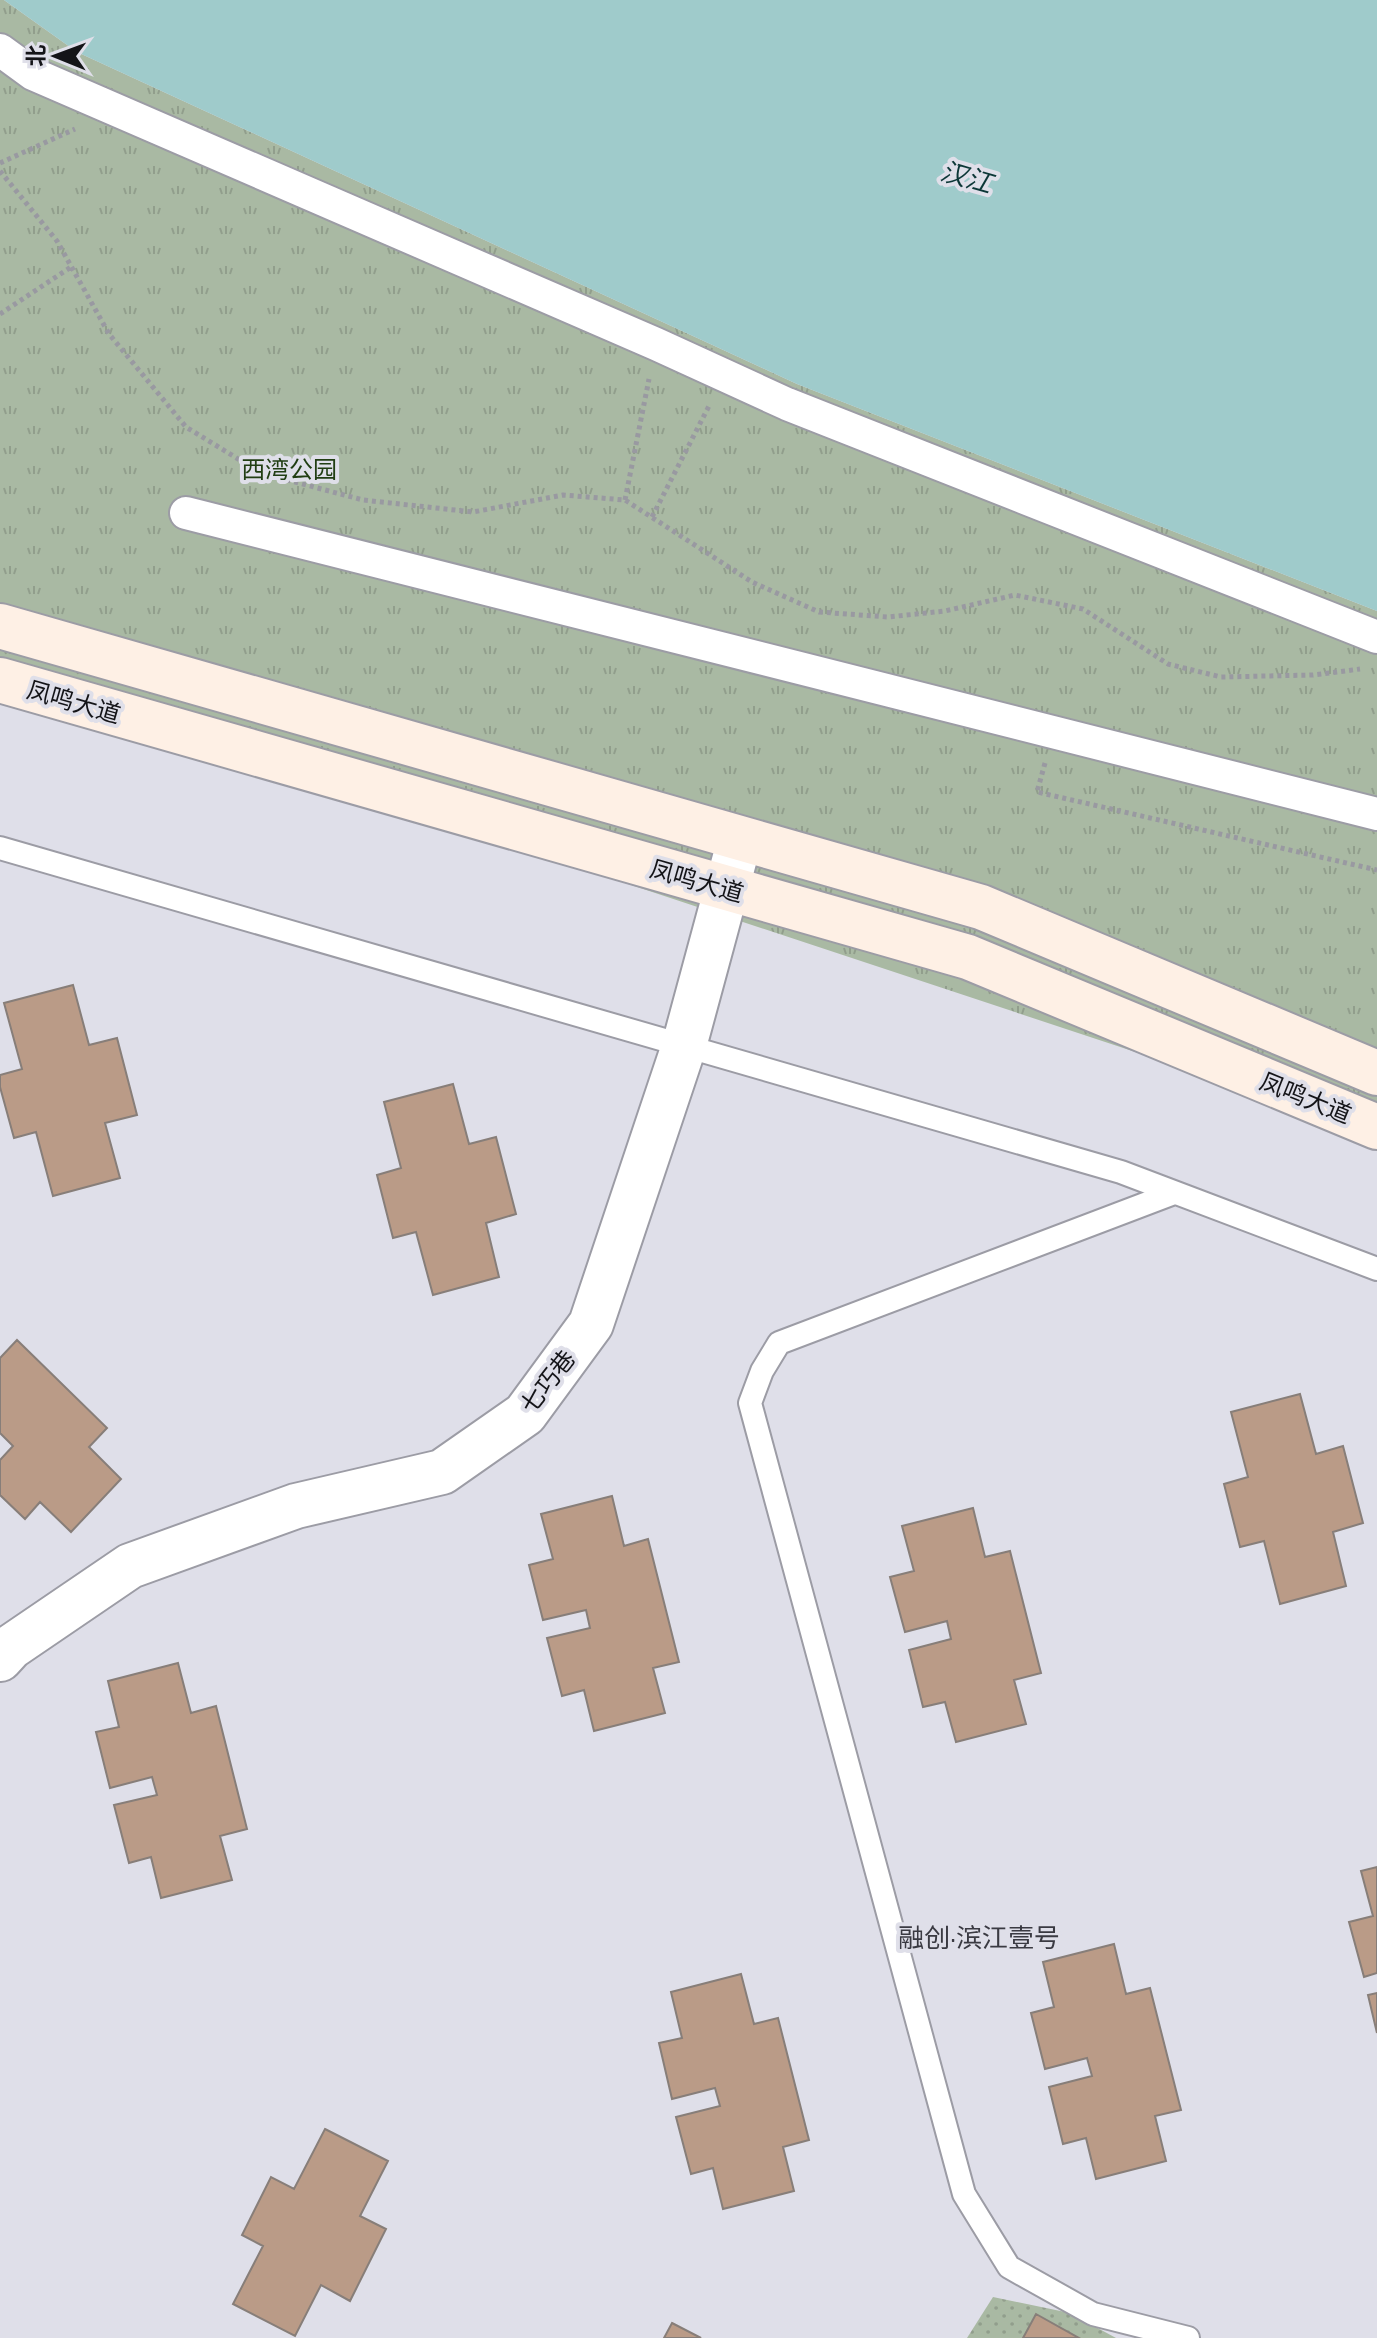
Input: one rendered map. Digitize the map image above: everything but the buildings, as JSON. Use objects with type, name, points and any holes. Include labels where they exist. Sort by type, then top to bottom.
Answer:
[{"type":"main road","name":"凤鸣大道","points":[[0,626],[981,907],[1377,1073]]},
{"type":"main road","name":"凤鸣大道","points":[[0,680],[968,957],[1377,1127]]},
{"type":"street","points":[[0,50],[33,74],[656,344],[787,404],[1377,637]]},
{"type":"street","points":[[186,513],[1377,814]]},
{"type":"street","name":"七巧巷","points":[[0,1659],[11,1647],[130,1566],[296,1506],[442,1472],[525,1414],[591,1324],[684,1046],[740,839]]},
{"type":"lane","points":[[0,848],[1121,1172],[1377,1269]]},
{"type":"lane","points":[[1174,1193],[779,1343],[762,1371],[750,1403],[964,2194],[1009,2267],[1093,2314],[1188,2338]]},
{"type":"path","points":[[0,163],[119,109]]},
{"type":"path","points":[[0,171],[57,241],[109,334],[186,427],[261,473],[363,500],[473,512],[563,495],[625,500],[752,582],[819,612],[888,617],[945,611],[1015,595],[1083,609],[1168,664],[1221,677],[1313,675],[1364,668]]},
{"type":"path","points":[[0,314],[71,267]]},
{"type":"path","points":[[625,500],[656,344]]},
{"type":"path","points":[[652,517],[725,375]]},
{"type":"path","points":[[1052,733],[1037,792],[1377,870]]},
{"type":"green space","name":"西湾公园","points":[[0,0],[77,52],[797,384],[1377,611],[1377,1132],[0,676]]},
{"type":"green space","points":[[993,2297],[1070,2313],[1116,2338],[967,2338]]},
{"type":"water","name":"汉江","points":[[4,0],[1377,0],[1377,611],[797,384],[77,52]]},
{"type":"district","name":"融创·滨江壹号","points":[[979,1936]]}]
